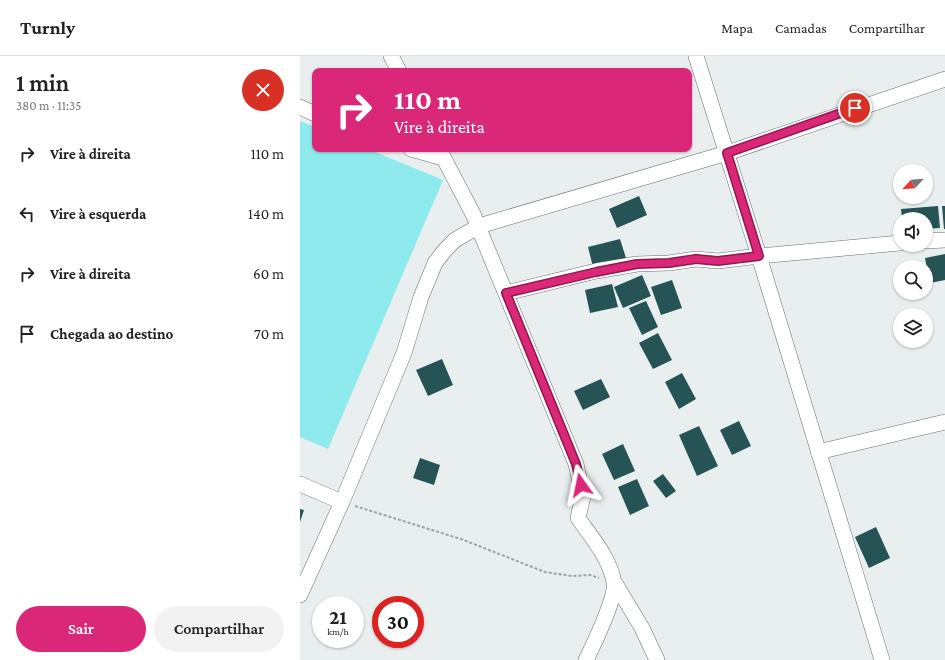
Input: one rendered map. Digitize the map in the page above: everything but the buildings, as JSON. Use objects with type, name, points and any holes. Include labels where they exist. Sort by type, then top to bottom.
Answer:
[{"type":"street","points":[[391,56],[397,68]]},
{"type":"street","points":[[696,56],[759,256],[882,660]]},
{"type":"street","points":[[300,595],[342,502],[404,352],[421,296],[435,263],[445,250],[456,240],[478,226],[727,153],[945,79]]},
{"type":"street","points":[[300,108],[312,113]]},
{"type":"street","points":[[441,153],[478,226],[576,464],[583,496],[578,518],[603,552],[615,584],[642,628],[657,660]]},
{"type":"street","points":[[933,241],[945,240]]},
{"type":"street","points":[[506,293],[637,264],[669,263],[696,259],[718,261],[893,245]]},
{"type":"street","points":[[818,452],[945,422]]},
{"type":"street","points":[[300,484],[342,502]]},
{"type":"street","points":[[586,660],[607,613],[615,584]]},
{"type":"path","points":[[342,502],[461,540],[545,572],[572,576],[590,575],[615,584]]},
{"type":"shaded area","points":[[300,121],[312,126],[312,152],[375,152],[443,180],[328,449],[300,437]]},
{"type":"route","points":[[581,485],[576,464],[506,293],[637,264],[669,263],[696,259],[718,261],[759,256],[727,153],[855,108]]}]
